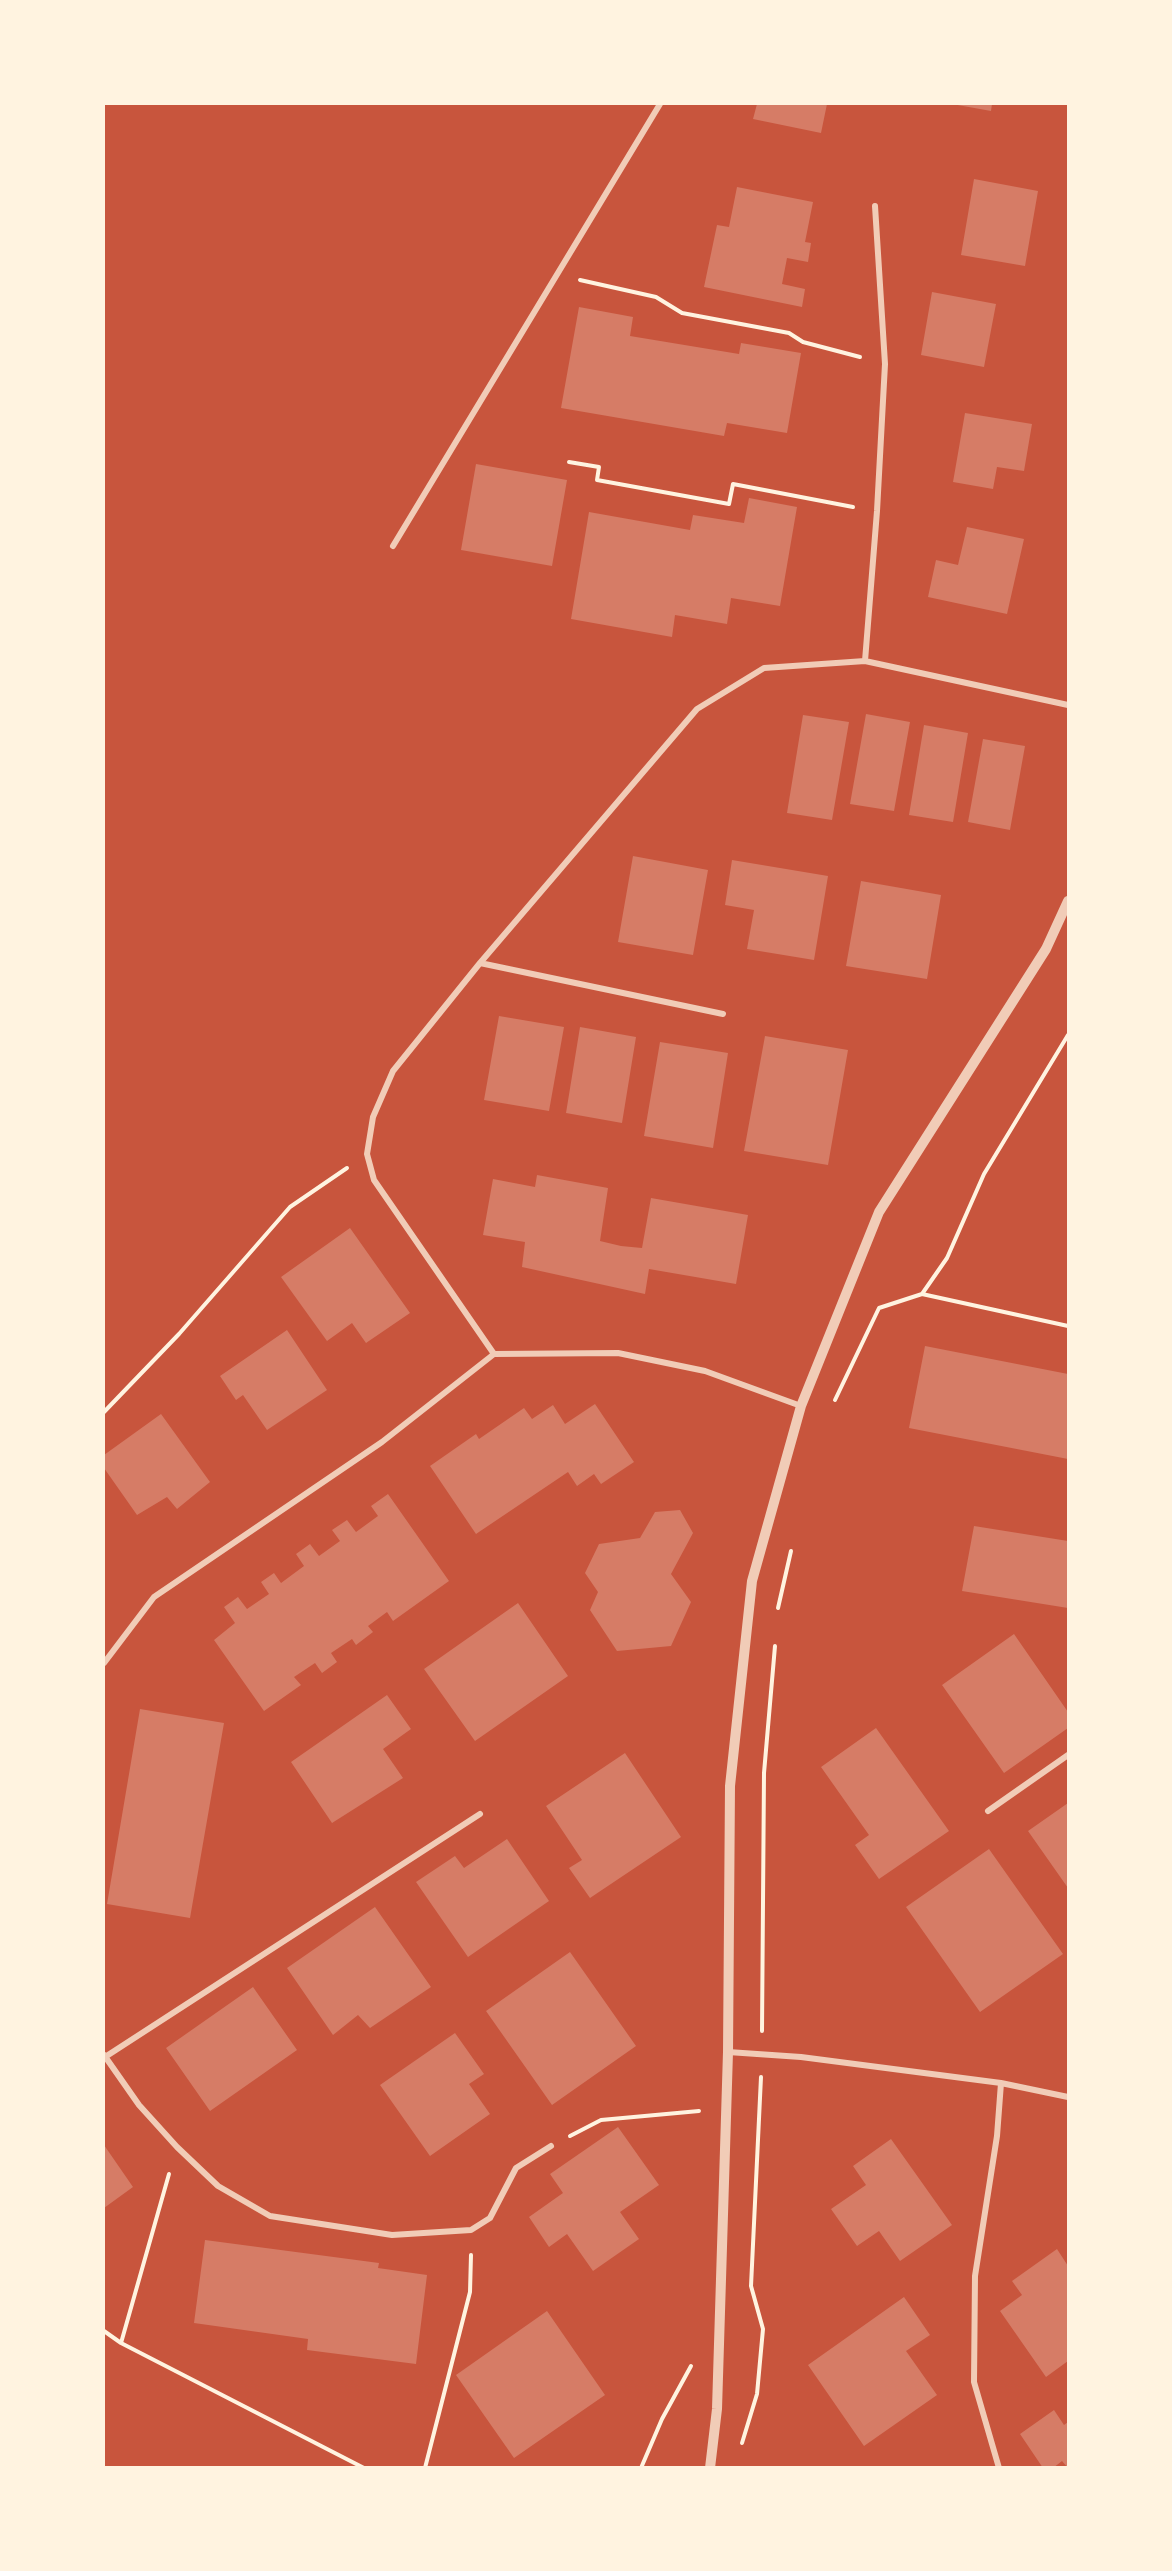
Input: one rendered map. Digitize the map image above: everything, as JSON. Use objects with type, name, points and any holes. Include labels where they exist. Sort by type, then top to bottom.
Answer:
[{"type":"street","points":[[393,546],[660,104]]},
{"type":"street","points":[[865,661],[877,511],[885,364],[875,206]]},
{"type":"street","points":[[494,1354],[374,1180],[367,1154],[373,1117],[393,1071],[480,963],[697,709],[764,668],[865,661],[1068,705]]},
{"type":"street","points":[[710,2468],[717,2409],[728,2052],[730,1786],[750,1593],[801,1407],[879,1212],[1046,949],[1068,902]]},
{"type":"street","points":[[480,963],[723,1014]]},
{"type":"street","points":[[104,1663],[154,1597],[382,1442],[494,1354],[618,1353],[705,1371],[801,1407]]},
{"type":"street","points":[[988,1810],[1068,1755]]},
{"type":"street","points":[[480,1814],[104,2056],[138,2105],[177,2147],[218,2186],[270,2216],[392,2235],[471,2230],[490,2218],[516,2168],[550,2146]]},
{"type":"street","points":[[728,2052],[762,2054],[1001,2084],[1068,2097]]},
{"type":"street","points":[[999,2468],[974,2382],[975,2276],[997,2136],[1001,2084]]},
{"type":"path","points":[[556,275],[656,297],[682,313],[789,333],[804,342],[885,364]]},
{"type":"path","points":[[569,462],[599,467],[597,480],[729,504],[733,484],[877,511]]},
{"type":"path","points":[[922,1294],[947,1258],[984,1174],[1068,1035]]},
{"type":"path","points":[[104,1412],[179,1334],[290,1207],[367,1154]]},
{"type":"path","points":[[832,1407],[879,1308],[922,1294],[1068,1326]]},
{"type":"path","points":[[778,1612],[792,1548]]},
{"type":"path","points":[[740,2450],[757,2394],[764,2329],[751,2286],[762,2054],[764,1773],[776,1635]]},
{"type":"path","points":[[550,2146],[601,2120],[699,2111],[704,2102]]},
{"type":"path","points":[[121,2343],[177,2147]]},
{"type":"path","points":[[425,2468],[470,2292],[471,2230]]},
{"type":"path","points":[[104,2331],[121,2343],[364,2468]]},
{"type":"path","points":[[641,2468],[662,2419],[696,2358],[719,2344]]},
{"type":"building","points":[[757,104],[827,104],[821,133],[753,119]]},
{"type":"building","points":[[952,104],[992,104],[991,111]]},
{"type":"building","points":[[974,179],[1038,191],[1025,266],[961,255]]},
{"type":"building","points":[[737,187],[813,202],[805,242],[811,243],[808,262],[787,258],[782,284],[805,289],[802,307],[704,287],[717,225],[729,227]]},
{"type":"building","points":[[932,292],[996,304],[984,367],[921,355]]},
{"type":"building","points":[[579,307],[633,317],[630,336],[739,354],[741,343],[801,353],[787,433],[727,423],[724,436],[561,408]]},
{"type":"building","points":[[965,413],[1032,424],[1024,471],[997,467],[993,489],[953,482]]},
{"type":"building","points":[[476,464],[567,480],[552,566],[461,550]]},
{"type":"building","points":[[749,498],[797,507],[780,606],[731,598],[727,624],[675,615],[672,637],[571,619],[589,512],[690,530],[693,515],[744,523]]},
{"type":"building","points":[[967,527],[1024,539],[1007,614],[928,597],[936,560],[958,565]]},
{"type":"building","points":[[866,714],[910,722],[894,811],[850,804]]},
{"type":"building","points":[[803,715],[849,722],[832,820],[787,813]]},
{"type":"building","points":[[924,725],[968,733],[953,822],[909,815]]},
{"type":"building","points":[[983,739],[1025,746],[1010,830],[968,822]]},
{"type":"building","points":[[633,856],[708,870],[693,955],[618,942]]},
{"type":"building","points":[[732,860],[828,876],[814,960],[747,949],[754,910],[725,905]]},
{"type":"building","points":[[861,881],[941,895],[927,979],[846,966]]},
{"type":"building","points":[[499,1016],[564,1027],[549,1111],[484,1100]]},
{"type":"building","points":[[580,1027],[636,1037],[622,1123],[566,1113]]},
{"type":"building","points":[[765,1036],[848,1050],[828,1165],[744,1151]]},
{"type":"building","points":[[660,1042],[728,1053],[713,1148],[644,1136]]},
{"type":"building","points":[[537,1175],[608,1188],[600,1241],[621,1246],[642,1248],[651,1198],[748,1215],[736,1284],[649,1269],[645,1294],[522,1267],[525,1242],[483,1235],[493,1179],[535,1187]]},
{"type":"building","points":[[350,1228],[410,1313],[366,1343],[352,1323],[327,1341],[281,1277]]},
{"type":"building","points":[[287,1330],[327,1390],[267,1430],[243,1395],[236,1400],[220,1376]]},
{"type":"building","points":[[925,1346],[1068,1374],[1068,1459],[909,1428]]},
{"type":"building","points":[[595,1404],[634,1462],[601,1484],[594,1474],[577,1486],[568,1472],[476,1534],[430,1466],[476,1434],[479,1439],[524,1408],[532,1419],[553,1405],[565,1424]]},
{"type":"building","points":[[161,1414],[210,1482],[177,1509],[167,1497],[137,1515],[104,1468],[104,1455]]},
{"type":"building","points":[[388,1494],[449,1581],[393,1621],[387,1612],[368,1626],[373,1632],[356,1645],[352,1639],[331,1653],[337,1662],[322,1673],[315,1663],[294,1677],[301,1685],[264,1711],[214,1640],[235,1623],[224,1607],[238,1597],[247,1609],[269,1594],[261,1582],[274,1573],[281,1583],[304,1566],[296,1554],[310,1544],[319,1556],[340,1541],[332,1530],[347,1520],[356,1532],[378,1516],[371,1506]]},
{"type":"building","points":[[680,1510],[693,1533],[671,1574],[691,1602],[671,1646],[617,1651],[590,1610],[598,1592],[585,1573],[599,1544],[640,1538],[655,1512]]},
{"type":"building","points":[[974,1526],[1068,1541],[1068,1608],[962,1591]]},
{"type":"building","points":[[518,1603],[568,1676],[475,1741],[424,1669]]},
{"type":"building","points":[[1014,1634],[1068,1712],[1068,1728],[1004,1773],[942,1685]]},
{"type":"building","points":[[387,1695],[411,1729],[383,1749],[403,1778],[332,1823],[291,1762]]},
{"type":"building","points":[[140,1709],[224,1723],[190,1918],[107,1904]]},
{"type":"building","points":[[876,1728],[949,1831],[879,1879],[855,1845],[869,1835],[821,1767]]},
{"type":"building","points":[[625,1753],[681,1837],[590,1898],[569,1868],[582,1860],[546,1806]]},
{"type":"building","points":[[1068,1803],[1068,1888],[1028,1831]]},
{"type":"building","points":[[507,1839],[549,1901],[468,1957],[416,1882],[455,1856],[464,1868]]},
{"type":"building","points":[[989,1849],[1063,1954],[980,2012],[906,1907]]},
{"type":"building","points":[[375,1907],[431,1987],[370,2028],[358,2015],[333,2035],[287,1968]]},
{"type":"building","points":[[570,1952],[636,2046],[552,2105],[486,2011]]},
{"type":"building","points":[[253,1987],[297,2050],[210,2111],[166,2048]]},
{"type":"building","points":[[455,2033],[484,2074],[469,2084],[490,2114],[430,2156],[380,2085]]},
{"type":"building","points":[[618,2127],[659,2185],[620,2212],[639,2239],[593,2271],[567,2234],[549,2247],[529,2217],[563,2193],[550,2174]]},
{"type":"building","points":[[891,2139],[952,2225],[900,2261],[879,2231],[857,2246],[831,2209],[866,2185],[853,2166]]},
{"type":"building","points":[[104,2145],[133,2187],[104,2208]]},
{"type":"building","points":[[205,2240],[379,2263],[378,2268],[427,2275],[416,2364],[307,2350],[308,2339],[194,2323]]},
{"type":"building","points":[[1057,2249],[1068,2266],[1068,2361],[1046,2377],[1000,2311],[1022,2295],[1012,2281]]},
{"type":"building","points":[[904,2297],[930,2335],[906,2351],[937,2395],[864,2446],[808,2365]]},
{"type":"building","points":[[547,2311],[605,2395],[514,2458],[456,2375]]},
{"type":"building","points":[[1054,2410],[1064,2425],[1068,2422],[1068,2468],[1062,2461],[1053,2468],[1043,2468],[1020,2434]]}]
